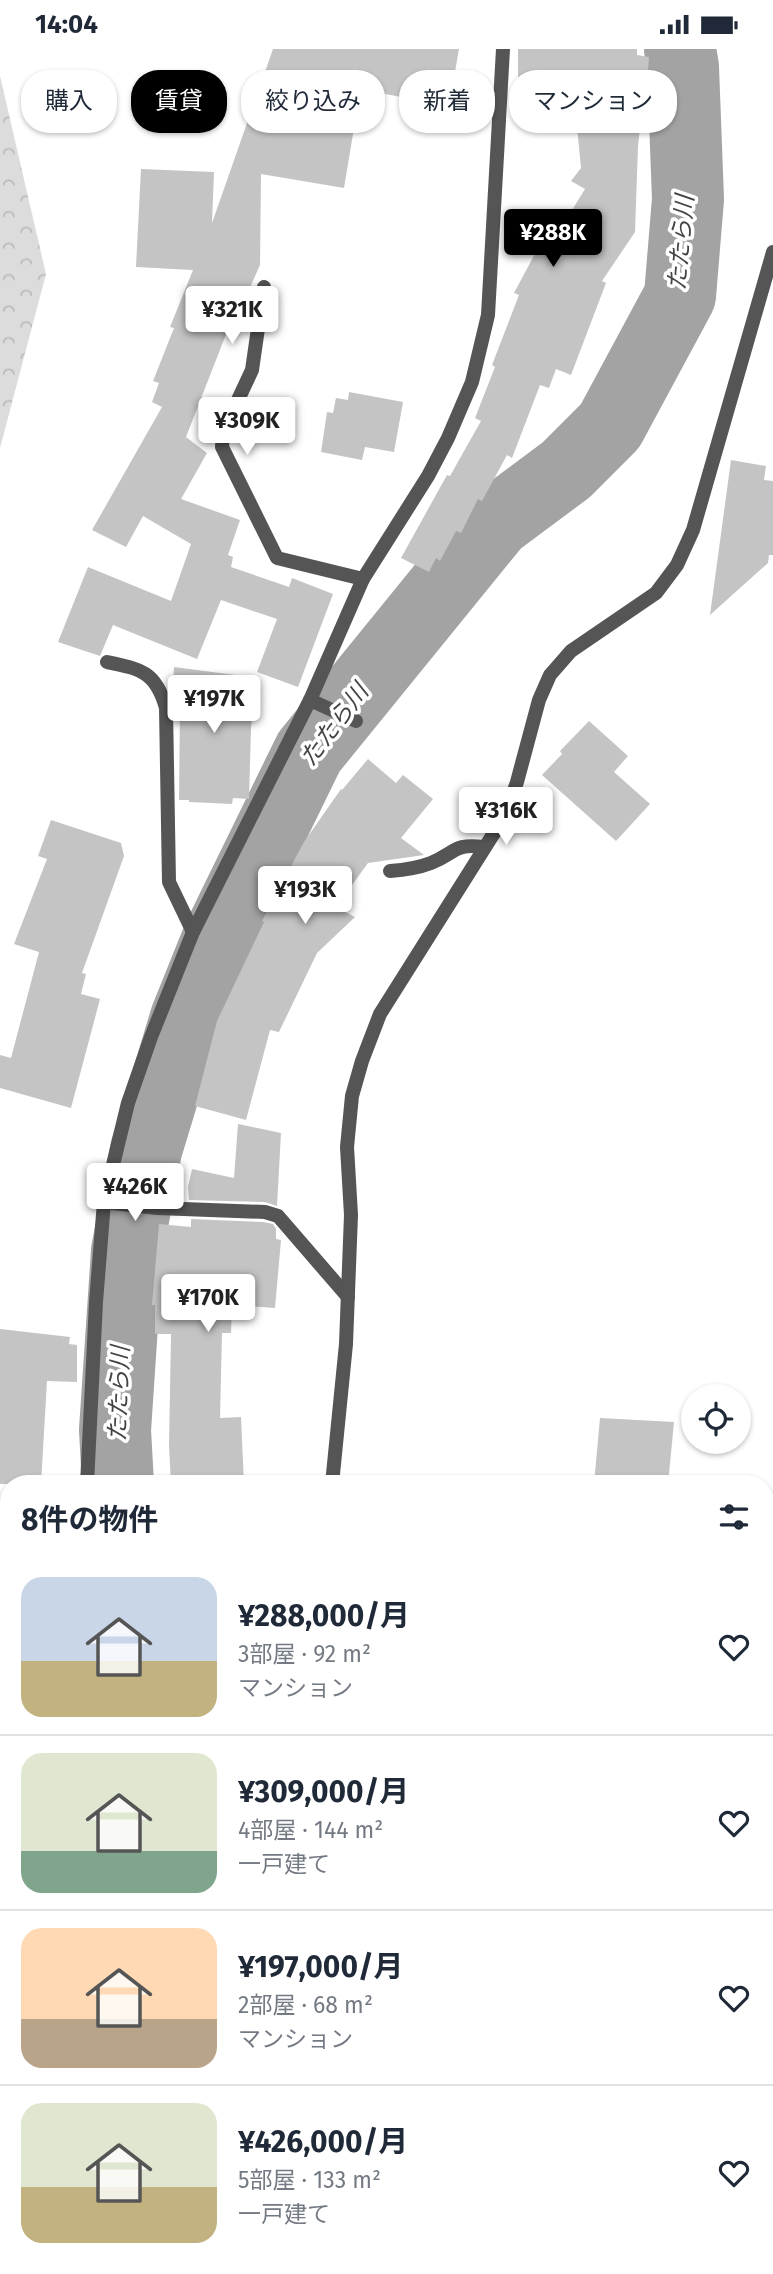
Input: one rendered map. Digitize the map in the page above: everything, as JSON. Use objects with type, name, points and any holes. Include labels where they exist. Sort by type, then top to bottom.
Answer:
[{"type":"street","points":[[87,1475],[96,1303],[115,1153],[139,1070],[193,932],[315,701],[363,579],[428,476],[472,382],[488,315],[503,49]]},
{"type":"street","points":[[333,1475],[346,1344],[351,1216],[347,1147],[352,1096],[362,1061],[380,1014],[506,814],[539,700],[550,675],[571,651],[656,593],[677,565],[692,530],[773,252]]},
{"type":"street","points":[[264,287],[252,370],[223,432],[222,447],[277,558],[363,579]]},
{"type":"street","points":[[107,662],[135,668],[151,676],[161,689],[166,708],[169,882],[193,932]]},
{"type":"street","points":[[315,701],[356,721]]},
{"type":"street","points":[[390,871],[432,863],[456,848],[467,845],[484,847]]},
{"type":"street","points":[[110,1203],[265,1212],[278,1216],[348,1297]]},
{"type":"green space","points":[[0,76],[46,274],[0,448]]},
{"type":"building","points":[[273,49],[459,49],[455,70],[399,70],[399,97],[385,94],[385,70],[266,70]]},
{"type":"building","points":[[518,49],[637,49],[637,55],[649,57],[648,70],[518,70]]},
{"type":"building","points":[[244,133],[353,133],[344,188],[261,174],[260,265],[243,303],[239,301],[186,437],[207,453],[181,499],[240,520],[228,555],[233,557],[231,567],[289,587],[292,578],[333,594],[298,687],[257,672],[277,619],[221,600],[197,659],[113,625],[100,656],[58,642],[88,567],[171,601],[191,544],[143,516],[126,547],[92,530],[162,407],[152,402],[159,383],[153,381],[174,328],[170,327],[193,270],[136,267],[141,169],[214,172],[212,223]]},
{"type":"building","points":[[578,133],[639,133],[635,232],[602,281],[606,283],[571,375],[556,369],[549,388],[540,385],[512,458],[507,455],[482,501],[478,499],[461,533],[456,531],[440,561],[436,558],[429,572],[401,558],[447,475],[450,476],[481,421],[475,418],[519,295],[514,293],[537,250],[545,254],[585,189],[571,181],[581,168]]},
{"type":"building","points":[[349,392],[403,402],[394,452],[365,447],[362,460],[321,452],[327,412],[333,413],[336,398],[348,400]]},
{"type":"building","points":[[731,460],[766,466],[764,480],[773,481],[773,555],[769,555],[768,563],[710,615]]},
{"type":"building","points":[[174,667],[257,678],[251,728],[249,799],[233,798],[232,804],[179,800],[180,707],[176,707],[172,696]]},
{"type":"building","points":[[589,721],[628,756],[614,772],[650,804],[616,841],[542,775],[562,754],[560,751]]},
{"type":"building","points":[[368,759],[396,783],[403,775],[433,799],[401,838],[424,855],[368,863],[336,907],[355,917],[317,953],[279,1032],[270,1030],[246,1120],[195,1106],[217,1021],[264,922],[262,921],[304,842],[341,789]]},
{"type":"building","points":[[51,820],[121,843],[124,856],[82,973],[86,974],[81,994],[100,999],[71,1108],[0,1088],[0,1055],[11,1058],[39,952],[14,944],[47,859],[38,856]]},
{"type":"building","points":[[238,1124],[281,1133],[277,1206],[265,1202],[189,1200],[188,1187],[192,1169],[234,1178]]},
{"type":"building","points":[[191,1219],[263,1222],[273,1224],[276,1239],[281,1240],[275,1308],[232,1305],[231,1333],[222,1333],[220,1418],[241,1417],[244,1475],[171,1475],[171,1334],[155,1334],[155,1305],[152,1305],[159,1224],[191,1227]]},
{"type":"building","points":[[0,1329],[70,1337],[69,1344],[77,1345],[77,1382],[47,1381],[42,1475],[0,1475]]},
{"type":"building","points":[[600,1418],[674,1422],[669,1475],[595,1475]]},
{"type":"waterway","name":"たたら川","points":[[118,1475],[115,1430],[127,1251],[146,1150],[186,1018],[219,936],[309,752],[496,522],[566,470],[610,426],[680,296],[688,199],[680,49]]}]
